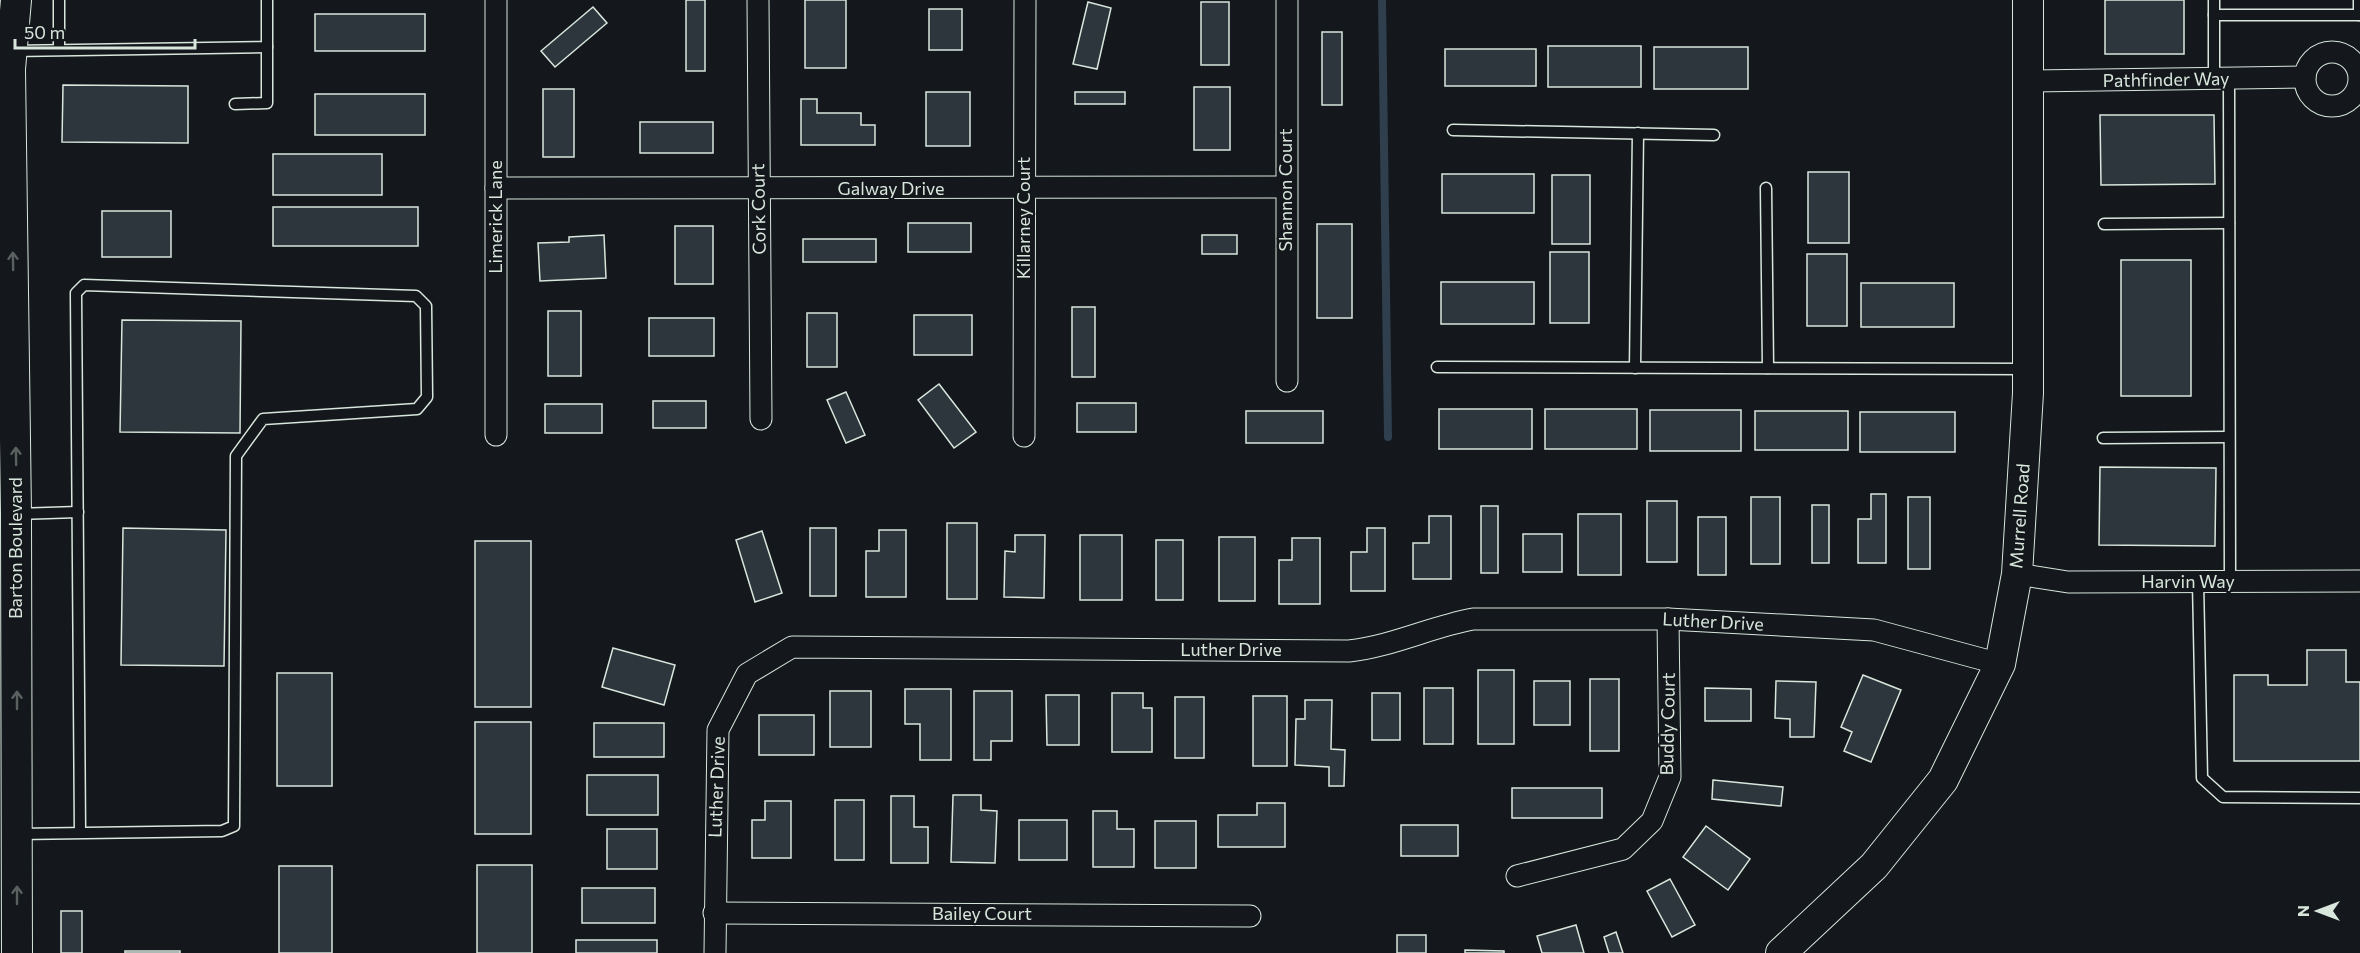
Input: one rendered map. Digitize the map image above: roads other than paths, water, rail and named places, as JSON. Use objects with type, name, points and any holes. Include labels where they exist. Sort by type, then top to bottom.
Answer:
[{"type":"street","name":"Barton Boulevard","points":[[16,0],[6,202],[8,514],[18,834],[17,953]]},
{"type":"street","name":"Limerick Lane","points":[[496,0],[496,435]]},
{"type":"street","name":"Cork Court","points":[[758,0],[761,419]]},
{"type":"street","name":"Killarney Court","points":[[1024,436],[1025,0]]},
{"type":"street","name":"Shannon Court","points":[[1287,0],[1287,381]]},
{"type":"street","name":"Murrell Road","points":[[1781,953],[1874,866],[1943,780],[2000,664],[2017,574],[2028,369],[2028,0]]},
{"type":"street","name":"Pathfinder Way","points":[[2028,81],[2222,80],[2305,77]]},
{"type":"street","name":"Galway Drive","points":[[496,188],[1286,187]]},
{"type":"street","name":"Harvin Way","points":[[2017,574],[2068,582],[2360,581]]},
{"type":"street","name":"Luther Drive","points":[[715,953],[718,730],[747,674],[792,647],[1349,651],[1380,648],[1446,624],[1473,619],[1668,619],[1874,630],[2000,664]]},
{"type":"street","name":"Buddy Court","points":[[1517,876],[1623,849],[1653,821],[1670,777],[1668,619]]},
{"type":"street","name":"Bailey Court","points":[[714,913],[1250,916]]},
{"type":"lane","points":[[59,0],[59,49]]},
{"type":"lane","points":[[235,104],[267,103],[267,0]]},
{"type":"lane","points":[[2214,0],[2222,80],[2229,223],[2230,582]]},
{"type":"lane","points":[[2214,15],[2360,15],[2359,0]]},
{"type":"lane","points":[[12,51],[267,47]]},
{"type":"lane","points":[[1453,130],[1714,135]]},
{"type":"lane","points":[[1635,368],[1638,133]]},
{"type":"lane","points":[[1766,188],[1768,368]]},
{"type":"lane","points":[[2104,224],[2229,223]]},
{"type":"lane","points":[[18,834],[222,831],[234,826],[236,456],[263,419],[417,409],[428,397],[426,306],[416,296],[84,285],[76,293],[80,833]]},
{"type":"lane","points":[[1437,367],[2028,369]]},
{"type":"lane","points":[[2103,438],[2229,437]]},
{"type":"lane","points":[[8,514],[78,512]]},
{"type":"lane","points":[[2198,582],[2202,778],[2223,797],[2360,798]]},
{"type":"waterway","points":[[1382,0],[1388,437]]}]
